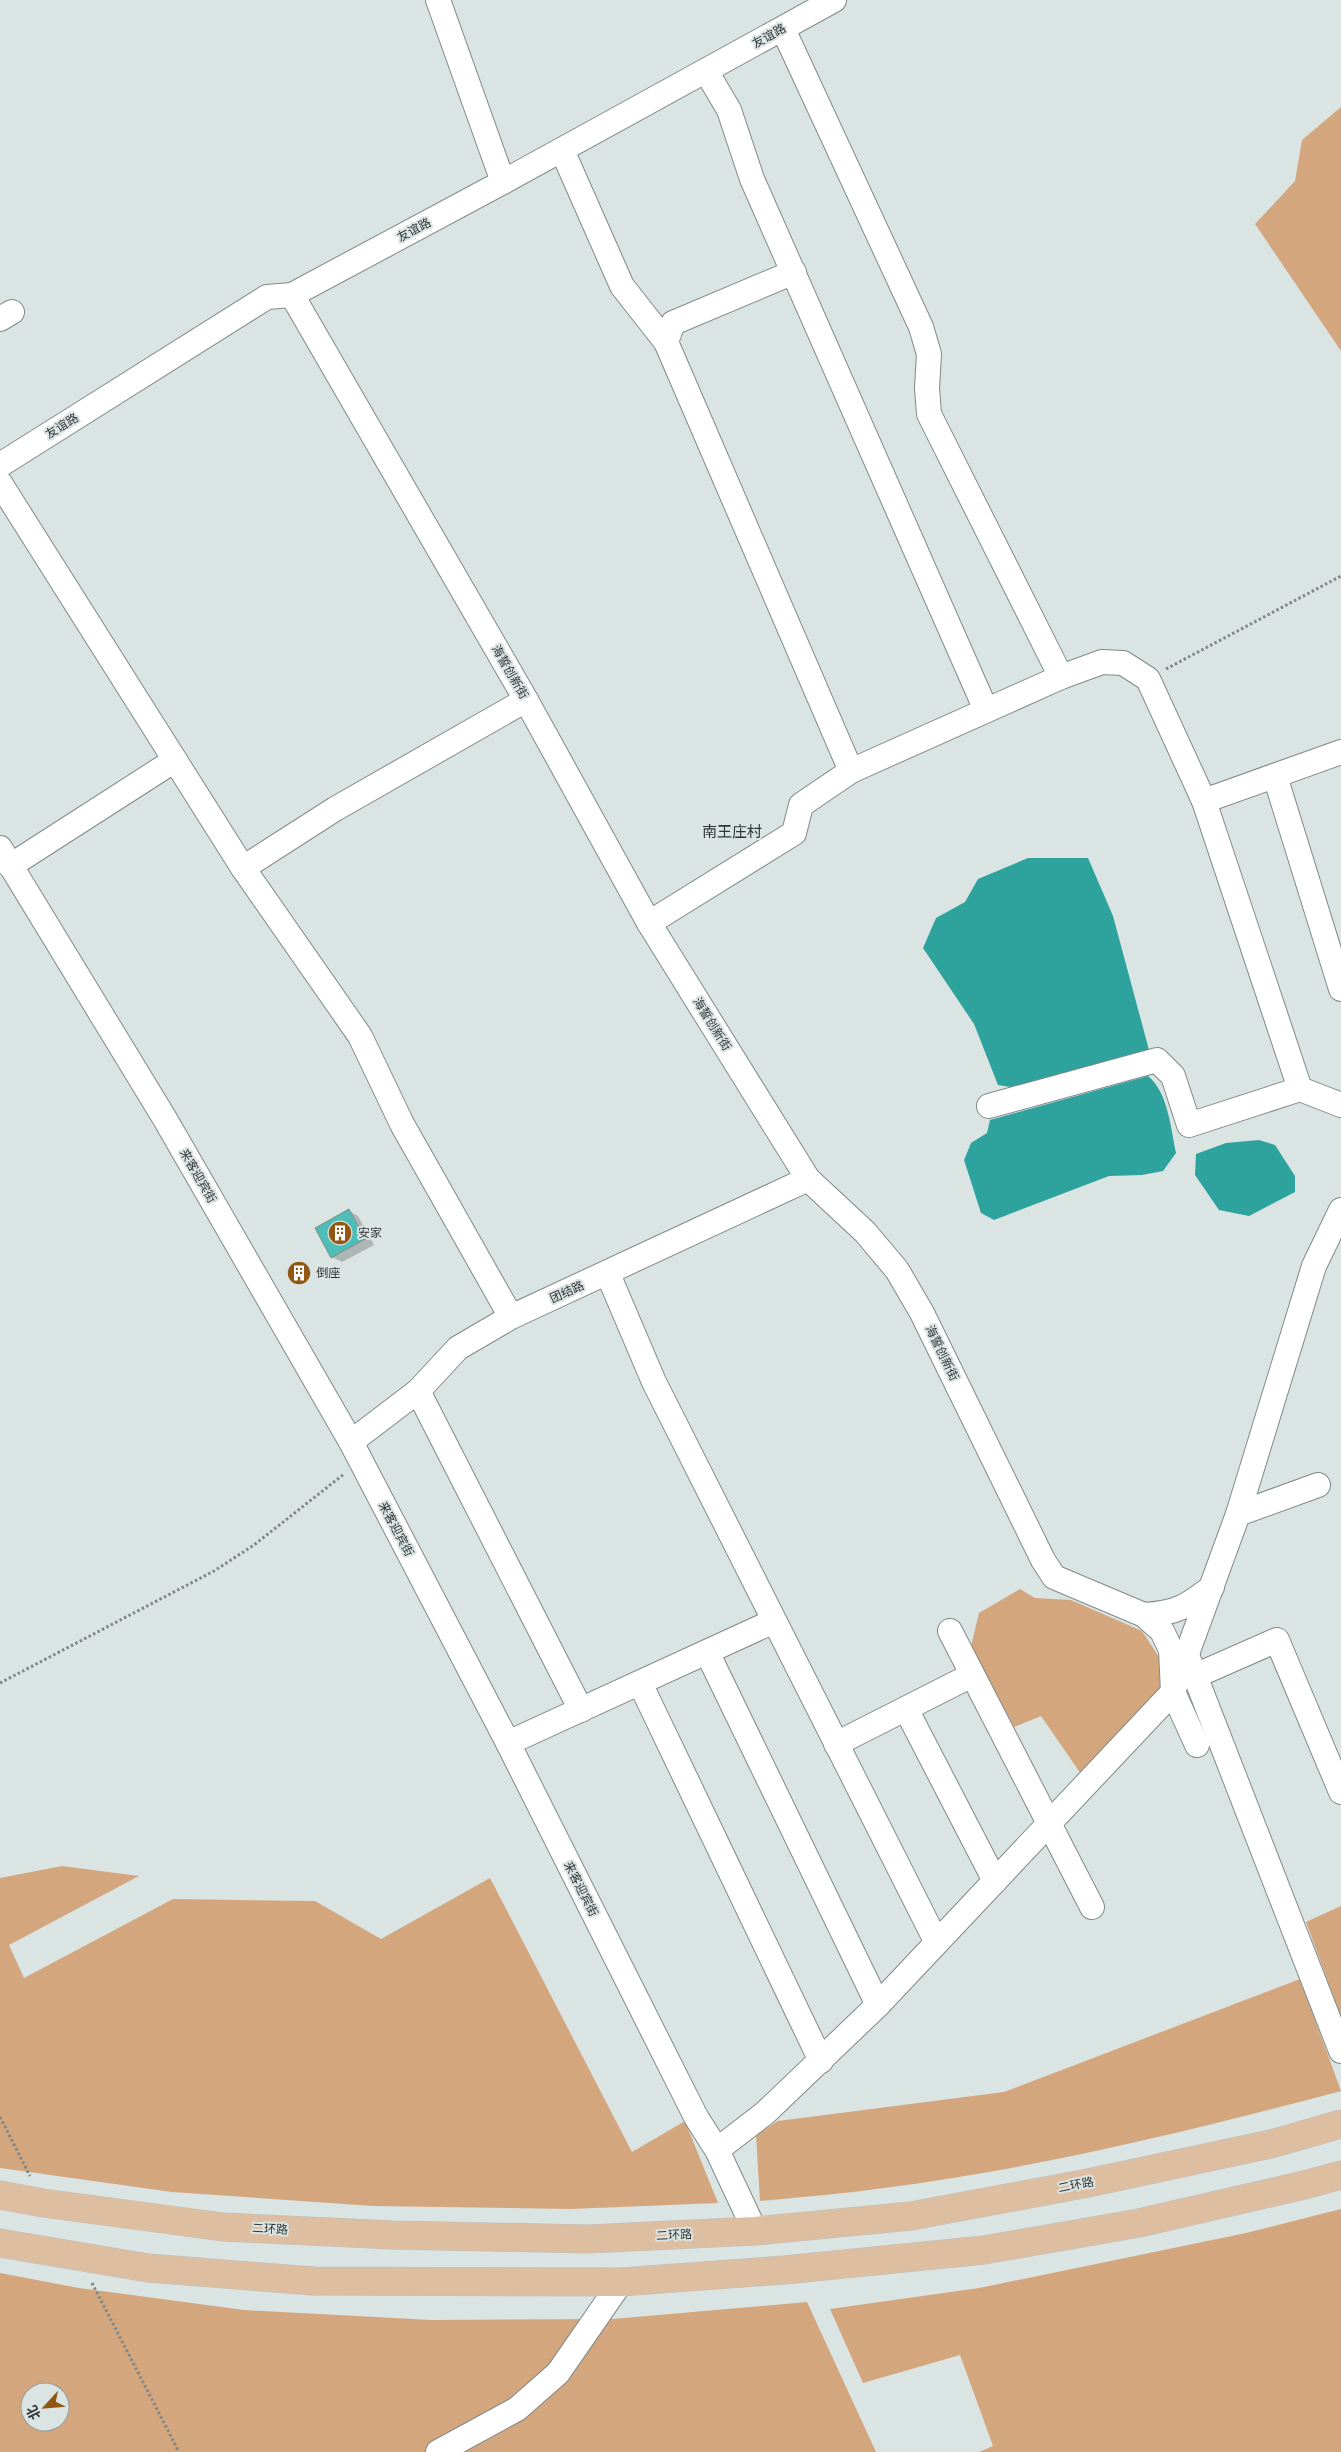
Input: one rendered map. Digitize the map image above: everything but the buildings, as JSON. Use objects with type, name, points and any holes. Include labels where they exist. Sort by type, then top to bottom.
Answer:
[{"type":"main road","name":"二环路","points":[[0,2194],[43,2203],[223,2227],[393,2235],[588,2239],[755,2231],[911,2216],[1088,2183],[1271,2144],[1341,2124]]},
{"type":"main road","points":[[0,2244],[148,2268],[313,2281],[621,2282],[784,2270],[984,2250],[1139,2223],[1308,2184],[1341,2174]]},
{"type":"street","points":[[438,0],[503,182]]},
{"type":"street","name":"友谊路","points":[[0,465],[268,297],[292,295],[562,150],[834,0]]},
{"type":"street","points":[[783,28],[921,327],[930,354],[927,388],[929,414],[1061,677]]},
{"type":"street","points":[[706,71],[728,110],[752,179],[986,710]]},
{"type":"street","points":[[562,150],[622,286],[666,342],[851,770]]},
{"type":"street","points":[[666,342],[673,323],[794,272]]},
{"type":"street","name":"海誓创新街","points":[[292,295],[526,700],[649,923],[808,1179],[865,1232],[896,1270],[922,1313],[1043,1560],[1054,1577],[1144,1615],[1162,1631],[1171,1650],[1173,1692]]},
{"type":"street","points":[[0,483],[242,868],[360,1036],[402,1124],[511,1317]]},
{"type":"street","points":[[649,923],[794,833],[801,805],[851,770],[1061,677],[1102,662],[1123,663],[1148,679],[1204,801],[1300,1090]]},
{"type":"street","points":[[242,868],[335,809],[526,700]]},
{"type":"street","points":[[5,857],[175,760]]},
{"type":"street","points":[[1204,801],[1275,776],[1339,761]]},
{"type":"street","points":[[1275,776],[1341,990]]},
{"type":"street","name":"来客迎宾街","points":[[5,857],[165,1119],[356,1452],[508,1743],[696,2117],[717,2150],[755,2231]]},
{"type":"street","points":[[989,1106],[1157,1060],[1173,1076],[1189,1125],[1300,1090],[1341,1105]]},
{"type":"street","name":"团结路","points":[[356,1452],[418,1391],[458,1348],[511,1317],[608,1274],[808,1179]]},
{"type":"street","points":[[717,2150],[765,2113],[878,2005],[936,1941],[1050,1824],[1173,1692],[1191,1665],[1212,1587],[1238,1514],[1314,1266],[1341,1210]]},
{"type":"street","points":[[608,1274],[654,1382],[936,1941]]},
{"type":"street","points":[[418,1391],[581,1710]]},
{"type":"street","points":[[1238,1514],[1318,1485]]},
{"type":"street","points":[[1144,1615],[1168,1614],[1188,1605],[1212,1587]]},
{"type":"street","points":[[508,1743],[774,1621]]},
{"type":"street","points":[[950,1631],[1092,1907]]},
{"type":"street","points":[[1191,1665],[1277,1640],[1341,1792]]},
{"type":"street","points":[[707,1652],[878,2005]]},
{"type":"street","points":[[1191,1665],[1341,2051]]},
{"type":"street","points":[[836,1744],[972,1676]]},
{"type":"street","points":[[640,1683],[820,2061]]},
{"type":"street","points":[[1173,1692],[1197,1745]]},
{"type":"street","points":[[906,1709],[995,1881]]},
{"type":"street","points":[[438,2452],[517,2409],[558,2373],[621,2282]]},
{"type":"path","points":[[1148,679],[1341,576]]},
{"type":"path","points":[[0,1683],[214,1571],[254,1545],[356,1452]]},
{"type":"path","points":[[0,2117],[43,2203]]},
{"type":"path","points":[[78,2256],[179,2452]]},
{"type":"shaded area","points":[[1341,107],[1341,351],[1255,224],[1295,181],[1302,140]]},
{"type":"shaded area","points":[[1020,1589],[1035,1598],[1071,1600],[1142,1631],[1161,1660],[1161,1685],[1154,1699],[1081,1774],[1041,1716],[1014,1727],[971,1646],[979,1613]]},
{"type":"shaded area","points":[[62,1866],[139,1876],[9,1945],[24,1978],[173,1899],[315,1901],[381,1939],[490,1878],[632,2152],[685,2121],[718,2203],[571,2209],[373,2206],[172,2192],[0,2168],[0,1878]]},
{"type":"shaded area","points":[[1341,1906],[1341,2017],[1306,1922]]},
{"type":"shaded area","points":[[1300,1979],[1341,2091],[1171,2134],[1000,2170],[869,2190],[760,2201],[756,2135],[778,2121],[1004,2092]]},
{"type":"shaded area","points":[[1341,2209],[1341,2452],[979,2452],[993,2446],[960,2355],[863,2383],[830,2309],[979,2288],[1246,2233]]},
{"type":"shaded area","points":[[0,2273],[79,2288],[244,2310],[431,2320],[613,2319],[807,2302],[876,2452],[0,2452]]},
{"type":"water","points":[[1028,858],[1088,858],[1113,916],[1149,1050],[1029,1090],[998,1085],[974,1024],[923,948],[936,918],[965,902],[978,879]]},
{"type":"water","points":[[1148,1076],[1160,1091],[1168,1112],[1176,1153],[1163,1171],[1142,1175],[1109,1176],[994,1220],[981,1213],[964,1160],[971,1143],[987,1133],[990,1120]]},
{"type":"water","points":[[1259,1140],[1275,1145],[1295,1176],[1295,1192],[1249,1216],[1219,1210],[1195,1175],[1196,1154],[1226,1143]]},
{"type":"place","name":"安家","points":[[340,1233]]},
{"type":"place","name":"倒座","points":[[299,1273]]},
{"type":"district","name":"南王庄村","points":[[732,832]]}]
